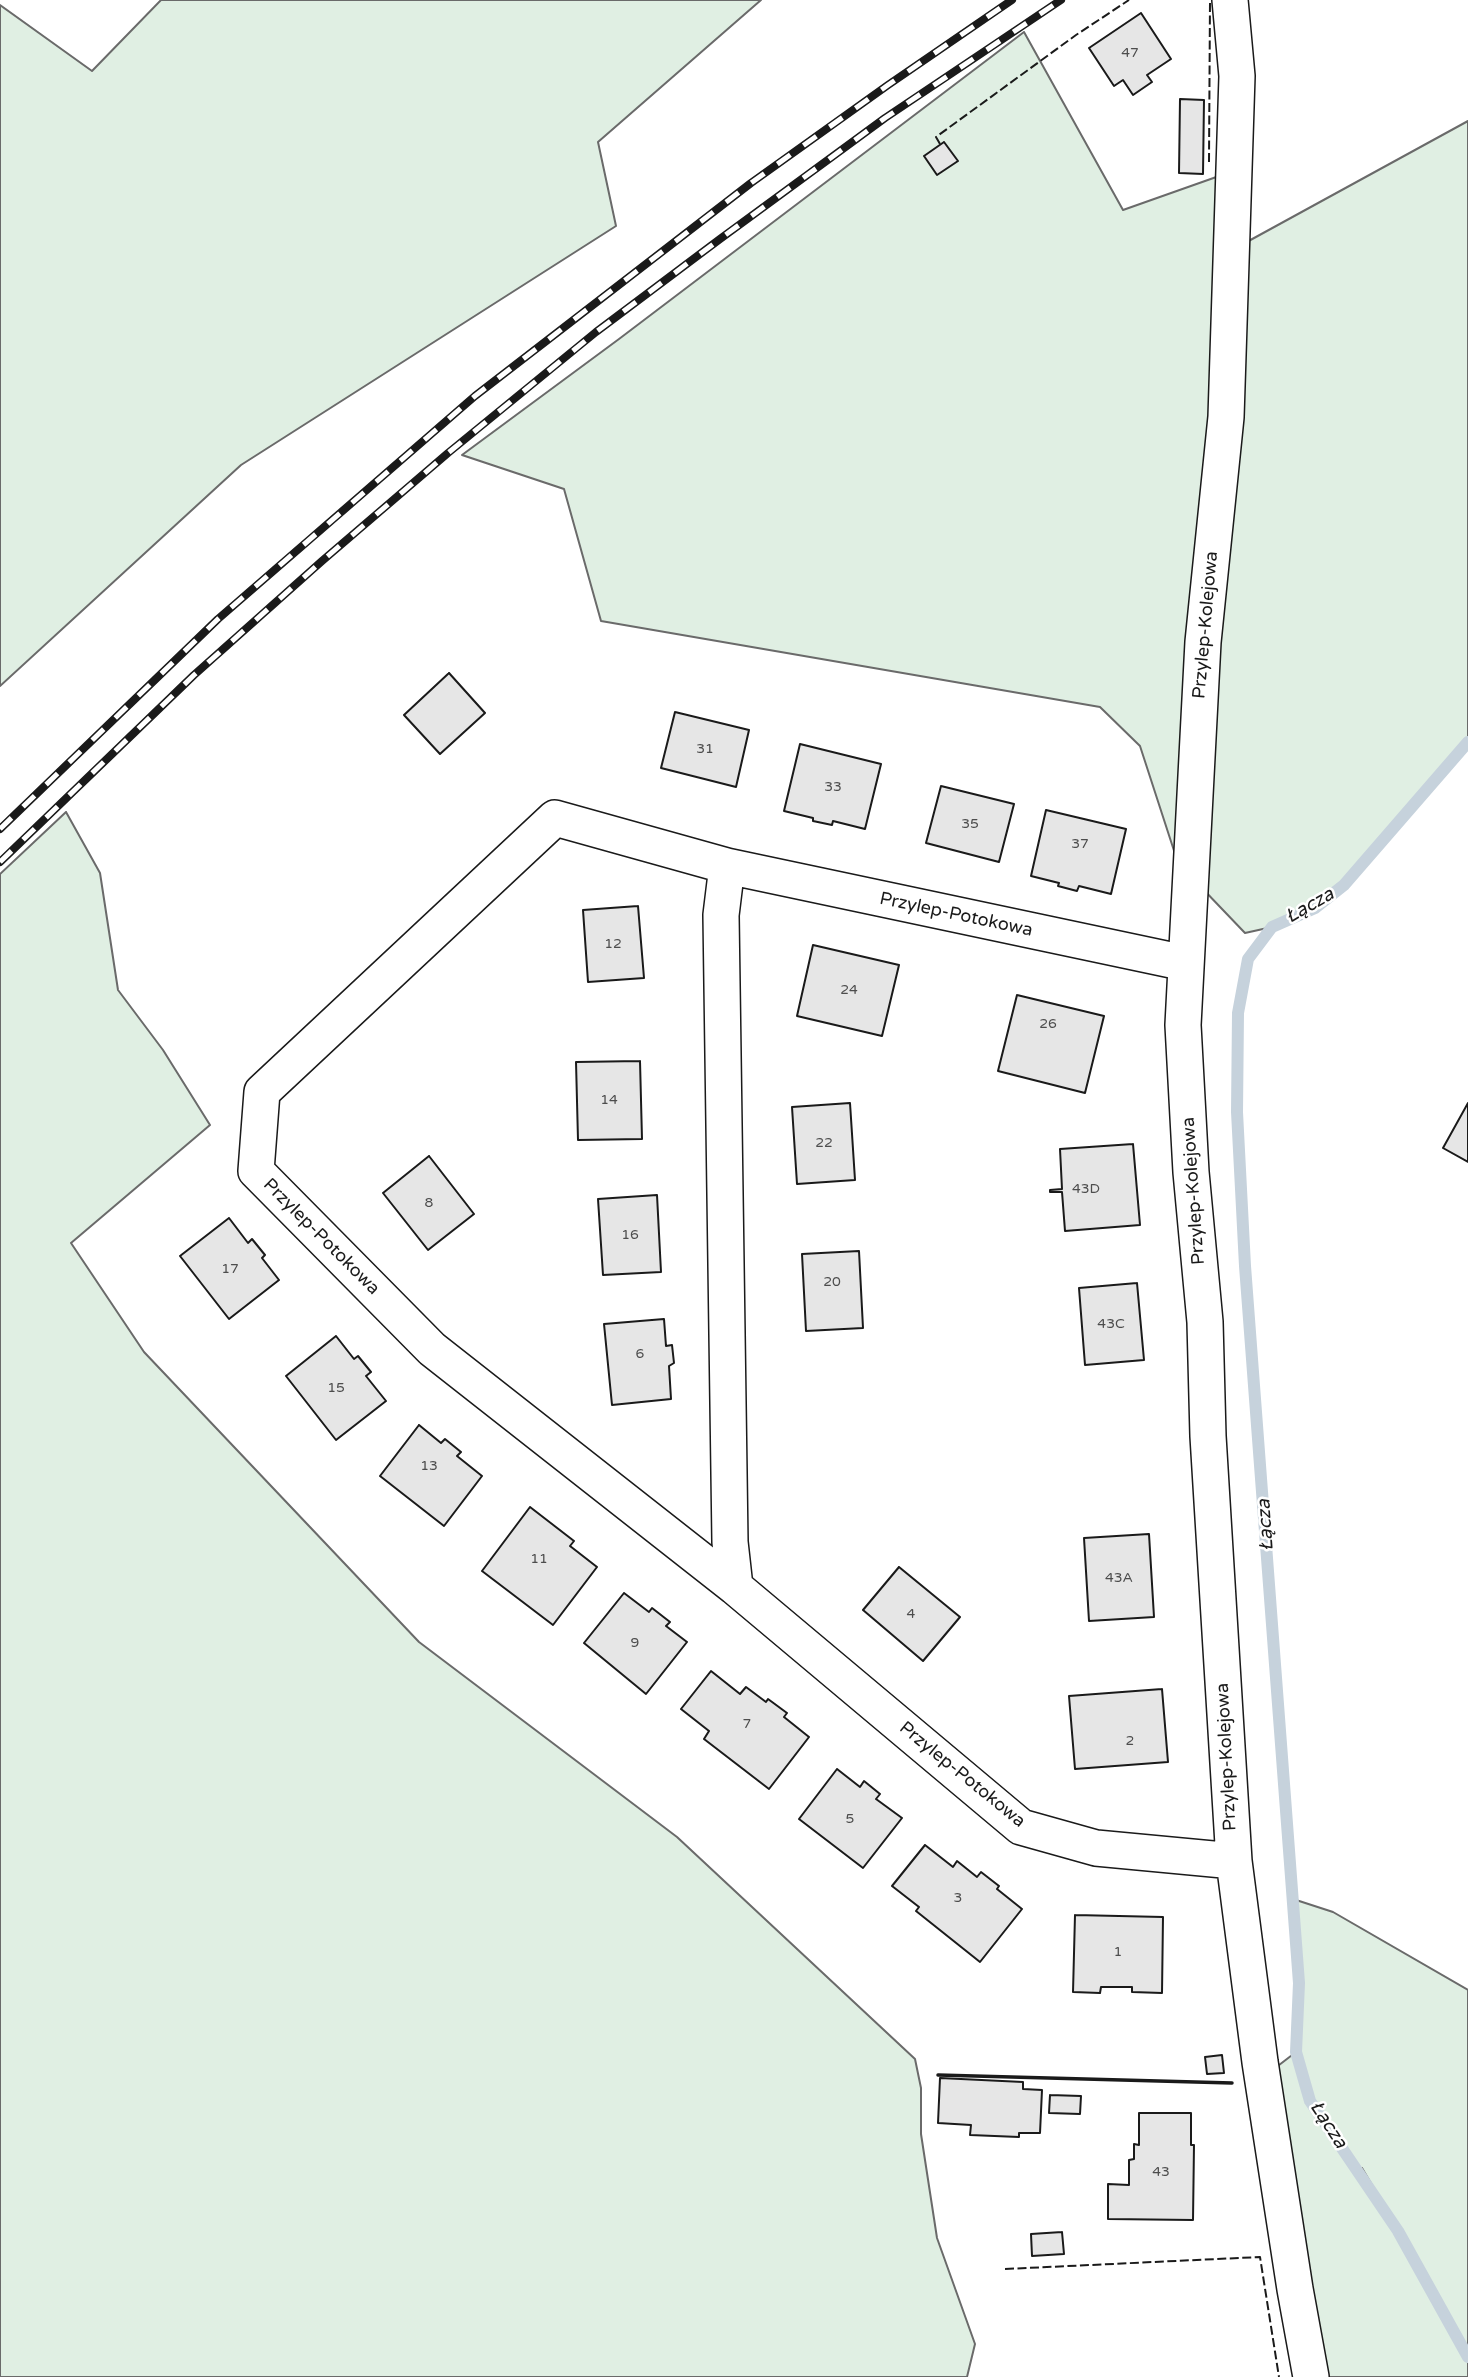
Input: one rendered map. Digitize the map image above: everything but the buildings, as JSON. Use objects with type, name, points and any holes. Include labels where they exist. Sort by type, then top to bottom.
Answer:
[{"type":"street","name":"Przylep-Kolejowa","points":[[1230,0],[1237,76],[1226,418],[1203,642],[1183,1038],[1191,1172],[1205,1322],[1209,1450],[1234,1861],[1260,2062],[1311,2377]]},
{"type":"street","name":"Przylep-Potokowa","points":[[1185,963],[727,866],[555,818],[262,1092],[256,1171],[432,1349],[735,1587],[1021,1827],[1096,1848],[1234,1861]]},
{"type":"street","points":[[727,866],[721,915],[730,1542],[735,1587]]},
{"type":"green space","points":[[161,0],[761,0],[598,142],[616,226],[241,465],[0,686],[0,5],[92,71]]},
{"type":"green space","points":[[1024,32],[1123,210],[1222,175],[1234,249],[1468,121],[1468,742],[1344,885],[1315,908],[1272,927],[1245,933],[1178,863],[1140,746],[1100,707],[601,621],[564,489],[462,455]]},
{"type":"green space","points":[[66,812],[100,873],[118,990],[163,1050],[210,1125],[71,1243],[144,1352],[419,1642],[677,1837],[915,2059],[921,2088],[921,2134],[937,2238],[975,2344],[967,2377],[0,2377],[0,874]]},
{"type":"green space","points":[[1293,1899],[1333,1912],[1468,1990],[1468,2349],[1362,2168],[1468,2357],[1468,2377],[1324,2377],[1270,2072],[1296,2052]]},
{"type":"waterway","name":"Łącza","points":[[1468,742],[1344,885],[1315,908],[1272,927],[1248,959],[1238,1013],[1237,1112],[1245,1266],[1299,1983],[1296,2052],[1310,2101],[1398,2231],[1468,2357]]},
{"type":"railway","points":[[0,829],[218,619],[475,396],[751,183],[1012,0]]},
{"type":"railway","points":[[0,862],[194,675],[322,561],[596,332],[885,118],[1061,0]]},
{"type":"fence","points":[[940,144],[936,137],[1076,35],[1129,0]]},
{"type":"fence","points":[[1209,162],[1210,0]]},
{"type":"fence","points":[[1005,2269],[1260,2257],[1279,2377]]},
{"type":"wall","points":[[938,2075],[1232,2083]]}]
